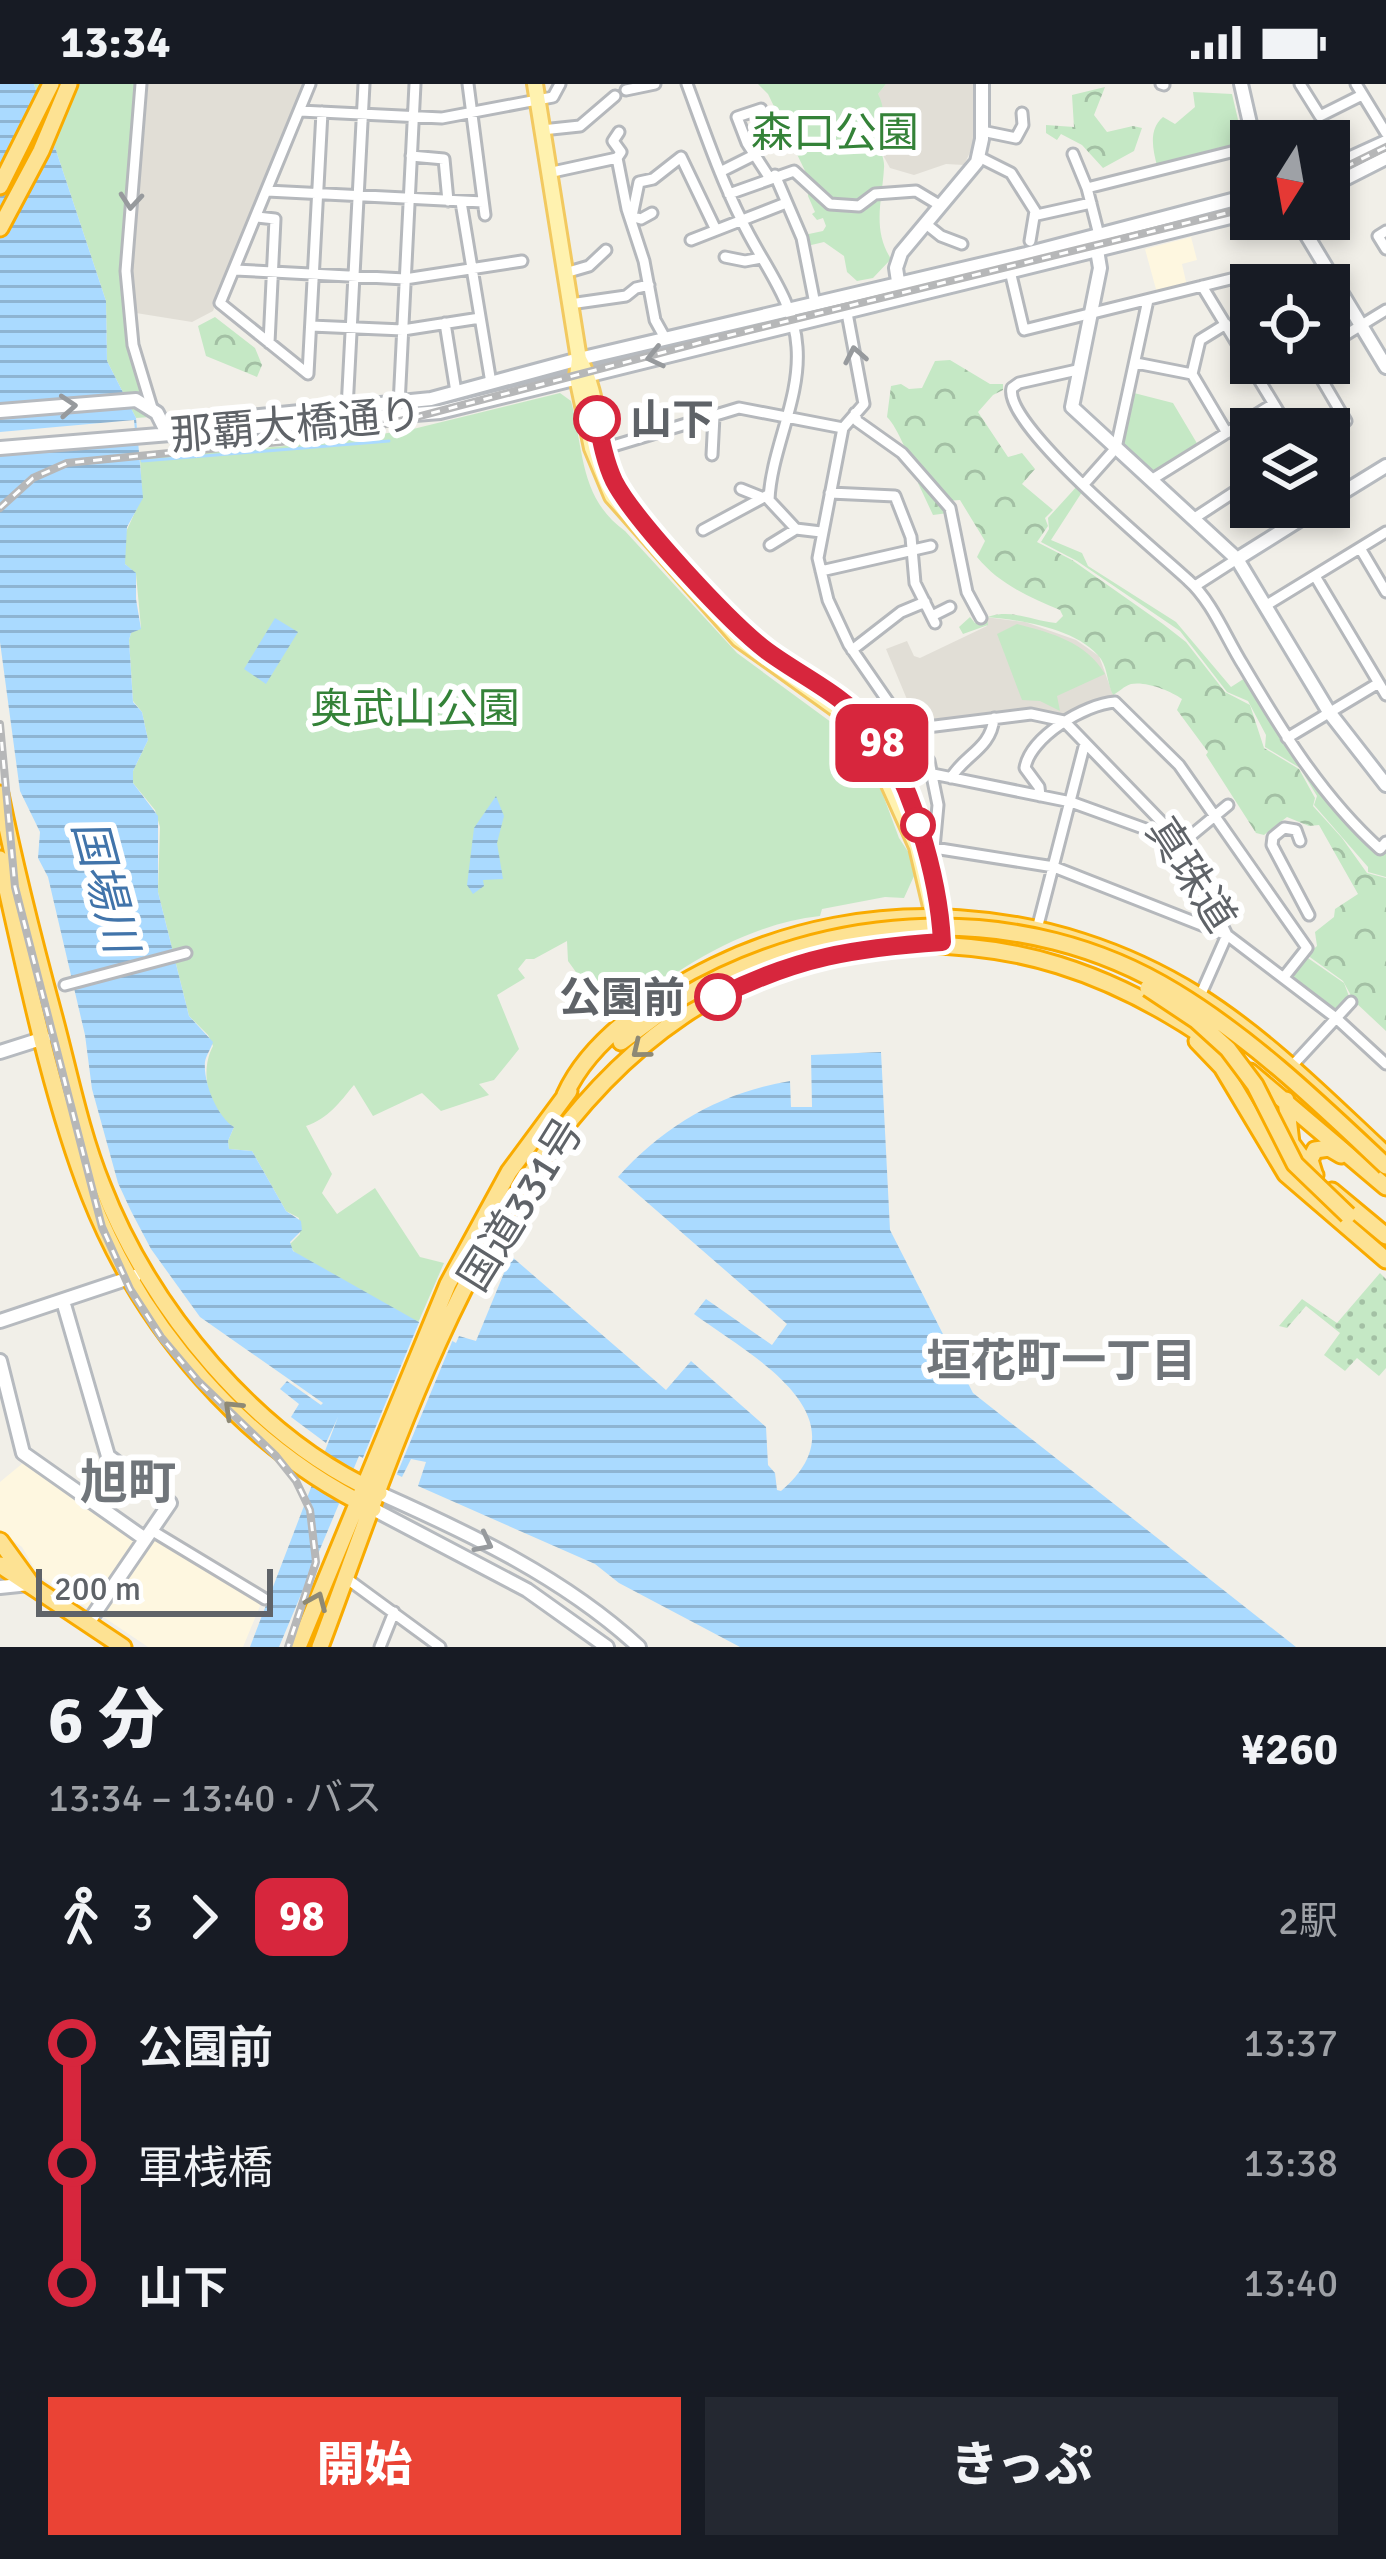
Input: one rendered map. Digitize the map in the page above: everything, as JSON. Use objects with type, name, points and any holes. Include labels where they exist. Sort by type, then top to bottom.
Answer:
[{"type":"highway","points":[[0,167],[47,84]]},
{"type":"highway","points":[[0,186],[47,84]]},
{"type":"highway","points":[[0,209],[66,84]]},
{"type":"highway","points":[[0,228],[41,151],[66,84]]},
{"type":"highway","points":[[0,794],[51,1036]]},
{"type":"highway","points":[[0,859],[93,1162],[162,1328],[214,1391],[254,1429],[362,1494]]},
{"type":"highway","name":"国道331号","points":[[565,1095],[573,1077],[599,1048],[657,999],[707,970],[798,934],[858,922],[936,917],[1040,934],[1120,955],[1200,997],[1291,1067],[1386,1155]]},
{"type":"highway","name":"国道331号","points":[[362,1494],[379,1468],[508,1172],[565,1095],[643,1024],[679,999],[766,957],[858,932],[946,927],[1040,934],[1108,958],[1192,1003],[1286,1073],[1382,1177]]},
{"type":"highway","points":[[1040,934],[1132,979],[1209,1030],[1247,1073],[1295,1164],[1386,1246]]},
{"type":"highway","name":"国道331号","points":[[437,1329],[524,1181],[583,1104],[633,1054],[718,997],[826,954],[942,942],[988,946],[1050,962],[1168,1014],[1222,1049],[1382,1177]]},
{"type":"highway","points":[[1168,1014],[1190,1020],[1197,1014],[1200,997]]},
{"type":"highway","points":[[1168,1014],[1216,1059],[1270,1153],[1307,1195],[1386,1260]]},
{"type":"highway","points":[[1291,1067],[1263,1083],[1259,1100],[1265,1129],[1307,1195]]},
{"type":"highway","points":[[1291,1067],[1286,1102],[1291,1143],[1315,1175],[1386,1236]]},
{"type":"highway","points":[[1315,1175],[1310,1159],[1323,1147],[1382,1177]]},
{"type":"highway","points":[[320,1647],[346,1578],[362,1494]]},
{"type":"highway","points":[[298,1647],[362,1494]]},
{"type":"highway","points":[[0,1540],[26,1577]]},
{"type":"highway","points":[[0,1561],[123,1647]]},
{"type":"main road","points":[[535,84],[597,465],[623,511],[745,645],[841,712],[869,740],[917,848],[942,942]]},
{"type":"main road","points":[[900,292],[896,268],[901,253],[979,157],[982,84]]},
{"type":"main road","points":[[1241,84],[1248,120]]},
{"type":"main road","points":[[1350,158],[1386,142]]},
{"type":"main road","points":[[1350,176],[1386,158]]},
{"type":"main road","points":[[900,292],[1010,271],[1230,201]]},
{"type":"main road","points":[[900,292],[1098,242],[1230,216]]},
{"type":"main road","points":[[1310,240],[1386,368]]},
{"type":"main road","points":[[1098,242],[1100,268],[1072,406],[1237,560],[1329,712],[1386,785]]},
{"type":"main road","name":"那覇大橋通り","points":[[0,448],[136,437],[399,405],[788,310],[900,292]]},
{"type":"main road","name":"那覇大橋通り","points":[[167,430],[440,412],[847,313],[900,292]]},
{"type":"main road","points":[[582,375],[603,449],[625,499],[743,631],[854,711],[878,736],[931,849],[936,917]]},
{"type":"main road","points":[[0,411],[136,400],[152,409],[167,430]]},
{"type":"main road","points":[[1350,489],[1386,466]]},
{"type":"main road","points":[[1237,560],[1287,528]]},
{"type":"main road","points":[[0,1052],[51,1036]]},
{"type":"main road","points":[[0,1321],[138,1275]]},
{"type":"main road","points":[[64,1301],[108,1456],[170,1503],[88,1623]]},
{"type":"main road","points":[[0,1361],[23,1453],[148,1535]]},
{"type":"main road","points":[[362,1494],[527,1590],[607,1647]]},
{"type":"main road","points":[[362,1494],[538,1572],[639,1647]]},
{"type":"main road","points":[[0,1587],[26,1577]]},
{"type":"street","points":[[141,84],[126,272],[133,344],[152,409]]},
{"type":"street","points":[[310,84],[220,304],[308,374],[322,112]]},
{"type":"street","points":[[347,409],[364,84]]},
{"type":"street","points":[[399,405],[415,84]]},
{"type":"street","points":[[267,191],[461,202],[484,209],[468,84]]},
{"type":"street","points":[[553,97],[560,84]]},
{"type":"street","points":[[541,130],[580,126],[621,93],[655,84]]},
{"type":"street","points":[[687,84],[729,194],[777,282],[793,326],[797,355],[787,418],[764,496],[703,530]]},
{"type":"street","points":[[1300,84],[1320,116],[1362,95]]},
{"type":"street","points":[[1356,84],[1386,133]]},
{"type":"street","points":[[300,111],[442,118],[553,97],[569,100]]},
{"type":"street","points":[[761,110],[737,117],[802,238],[815,304]]},
{"type":"street","points":[[982,131],[1016,138],[1023,125],[1022,112]]},
{"type":"street","points":[[548,173],[617,158],[622,152],[613,141],[619,132]]},
{"type":"street","points":[[1088,188],[1230,150]]},
{"type":"street","points":[[1073,154],[1088,188],[1098,242]]},
{"type":"street","points":[[720,172],[754,155]]},
{"type":"street","points":[[411,156],[444,159],[448,201]]},
{"type":"street","points":[[633,219],[639,182],[653,179],[681,157],[716,230]]},
{"type":"street","points":[[979,157],[1011,173],[1037,215],[1030,241]]},
{"type":"street","points":[[617,158],[655,320],[665,338]]},
{"type":"street","points":[[729,194],[772,176],[796,172],[833,204],[859,206],[875,194],[916,191],[941,206]]},
{"type":"street","points":[[461,202],[491,383]]},
{"type":"street","points":[[691,240],[786,203]]},
{"type":"street","points":[[1037,215],[1091,203]]},
{"type":"street","points":[[633,219],[652,213]]},
{"type":"street","points":[[256,217],[275,219],[268,343]]},
{"type":"street","points":[[926,224],[962,244]]},
{"type":"street","points":[[1386,231],[1378,236],[1386,249]]},
{"type":"street","points":[[565,273],[589,266],[606,250]]},
{"type":"street","points":[[725,257],[761,258]]},
{"type":"street","points":[[235,270],[405,278],[522,261]]},
{"type":"street","points":[[1010,271],[1024,331]]},
{"type":"street","points":[[1007,335],[1230,279]]},
{"type":"street","points":[[570,304],[626,296],[649,285]]},
{"type":"street","points":[[1202,286],[1276,408]]},
{"type":"street","points":[[1084,484],[1116,448],[1148,300]]},
{"type":"street","points":[[1350,333],[1386,310]]},
{"type":"street","points":[[847,313],[864,400],[843,428],[821,532],[821,571],[835,619],[852,650],[910,730],[933,774],[938,805],[931,849],[1054,867],[1227,935],[1200,997]]},
{"type":"street","points":[[310,326],[403,330],[480,318]]},
{"type":"street","points":[[445,323],[456,392]]},
{"type":"street","points":[[1226,324],[1200,340],[1192,374],[1227,433]]},
{"type":"street","points":[[1136,363],[1192,374]]},
{"type":"street","points":[[1077,370],[1019,383],[1010,397],[1038,442],[1195,586],[1287,738],[1361,832],[1380,848],[1386,842]]},
{"type":"street","points":[[1150,480],[1273,404]]},
{"type":"street","points":[[603,449],[739,408],[843,428]]},
{"type":"street","points":[[855,414],[902,453],[950,508],[967,592],[981,618]]},
{"type":"street","points":[[712,455],[714,416]]},
{"type":"street","points":[[741,489],[764,496],[796,529],[821,532]]},
{"type":"street","points":[[830,493],[895,496],[910,537],[915,583],[934,620],[950,607]]},
{"type":"street","points":[[1193,519],[1230,495]]},
{"type":"street","points":[[770,545],[796,529]]},
{"type":"street","points":[[1265,606],[1386,532]]},
{"type":"street","points":[[821,571],[931,546]]},
{"type":"street","points":[[1360,548],[1386,592]]},
{"type":"street","points":[[1195,586],[1237,560]]},
{"type":"street","points":[[1315,576],[1386,695]]},
{"type":"street","points":[[852,650],[902,612],[925,602]]},
{"type":"street","points":[[1287,738],[1377,684]]},
{"type":"street","points":[[1040,796],[1025,763],[1064,721],[1114,702],[1179,765],[1310,943],[1284,977]]},
{"type":"street","points":[[910,730],[1031,714],[1064,721]]},
{"type":"street","points":[[951,778],[953,771],[984,746],[994,718]]},
{"type":"street","name":"真珠道","points":[[1064,721],[1179,842],[1227,935],[1336,1018],[1386,1064]]},
{"type":"street","points":[[1040,934],[1085,742]]},
{"type":"street","points":[[933,774],[1071,802],[1179,842],[1228,805]]},
{"type":"street","points":[[1300,842],[1296,830],[1284,828],[1273,837],[1272,845],[1309,915]]},
{"type":"street","points":[[1278,905],[1294,893]]},
{"type":"street","points":[[67,984],[182,954]]},
{"type":"street","points":[[1291,1067],[1351,1002]]},
{"type":"street","points":[[148,1535],[265,1599]]},
{"type":"street","points":[[346,1578],[440,1647]]},
{"type":"street","points":[[380,1647],[394,1612]]},
{"type":"shaded area","points":[[148,84],[306,84],[213,311],[192,322],[136,313],[132,275]]},
{"type":"shaded area","points":[[886,84],[974,84],[975,142],[964,165],[946,164],[914,175],[890,168],[879,148],[878,94]]},
{"type":"shaded area","points":[[1191,237],[1197,260],[1182,264],[1187,286],[1157,293],[1145,249]]},
{"type":"shaded area","points":[[985,617],[1025,622],[1076,640],[1099,656],[1113,695],[1066,716],[1032,710],[916,721],[886,649],[907,641],[920,658],[987,626]]},
{"type":"shaded area","points":[[23,1463],[135,1539],[89,1609],[38,1575],[22,1547],[0,1532],[0,1482]]},
{"type":"shaded area","points":[[158,1538],[263,1599],[243,1647],[148,1647],[102,1616],[101,1610],[151,1540]]},
{"type":"green space","points":[[34,84],[137,84],[122,271],[129,348],[150,417],[136,418],[107,361],[106,301]]},
{"type":"green space","name":"森口公園","points":[[758,84],[886,84],[878,94],[884,164],[880,226],[891,259],[873,278],[857,281],[847,272],[844,256],[824,242],[807,246],[804,235],[826,226],[823,218],[817,220],[812,214],[807,175],[768,94]]},
{"type":"green space","points":[[1105,87],[1094,115],[1107,132],[1142,128],[1134,151],[1103,168],[1082,145],[1061,134],[1057,140],[1046,133],[1046,125],[1074,127],[1072,95]]},
{"type":"green space","points":[[1193,92],[1232,94],[1238,120],[1230,120],[1230,148],[1157,166],[1155,128],[1163,117],[1175,124],[1195,107]]},
{"type":"green space","points":[[215,317],[255,348],[262,365],[257,377],[206,356],[198,326]]},
{"type":"green space","points":[[950,360],[990,384],[1003,384],[1003,390],[978,412],[1008,457],[1022,453],[1035,469],[1022,484],[1053,510],[1037,542],[1072,560],[1186,642],[1225,692],[1250,705],[1264,748],[1299,769],[1315,798],[1313,806],[1367,873],[1386,878],[1386,1031],[1354,1001],[1343,981],[1307,955],[1317,946],[1315,932],[1334,917],[1335,909],[1358,894],[1319,825],[1287,817],[1264,835],[1256,833],[1177,710],[1182,699],[1137,683],[1113,695],[1101,659],[1079,640],[1032,624],[988,617],[1015,615],[1056,623],[1063,616],[1060,610],[1005,582],[977,557],[985,541],[960,500],[945,501],[948,513],[933,515],[918,483],[922,480],[887,417],[891,386],[922,388],[935,361]]},
{"type":"green space","name":"奥武山公園","points":[[560,393],[571,401],[586,472],[599,504],[737,653],[854,739],[869,757],[914,876],[904,898],[822,909],[820,916],[737,939],[685,967],[614,1019],[606,1003],[599,1004],[568,961],[567,941],[526,959],[518,969],[525,978],[497,995],[519,1049],[494,1080],[479,1084],[489,1095],[441,1111],[422,1093],[373,1116],[354,1085],[327,1114],[306,1126],[332,1174],[322,1193],[337,1214],[375,1188],[420,1257],[444,1263],[418,1323],[296,1254],[289,1245],[300,1234],[299,1218],[286,1211],[252,1151],[229,1149],[234,1127],[218,1112],[208,1091],[213,1046],[189,1016],[158,892],[160,827],[155,810],[133,783],[133,771],[148,740],[142,712],[133,701],[129,640],[141,628],[136,574],[125,564],[125,534],[142,497],[140,458],[310,444],[409,430]]},
{"type":"green space","points":[[1134,393],[1173,403],[1198,445],[1153,474],[1122,446]]},
{"type":"green space","points":[[1079,484],[1084,489],[1051,540],[1082,553],[1088,566],[1176,622],[1231,687],[1245,678],[1376,855],[1386,845],[1386,877],[1368,872],[1314,805],[1317,796],[1300,768],[1265,747],[1266,735],[1248,701],[1227,692],[1180,631],[1041,542],[1049,529],[1048,518]]},
{"type":"green space","points":[[970,617],[975,623],[987,617],[988,625],[963,634],[959,627]]},
{"type":"green space","points":[[1017,624],[1078,646],[1105,674],[1057,696],[1060,711],[1040,701],[1022,700],[997,634]]},
{"type":"green space","points":[[1305,956],[1344,983],[1350,999],[1339,1011],[1292,979]]},
{"type":"green space","points":[[1380,1273],[1386,1279],[1386,1368],[1379,1376],[1357,1358],[1345,1371],[1324,1355],[1340,1333],[1306,1306],[1287,1328],[1279,1326],[1302,1299],[1337,1323]]},
{"type":"water","name":"国場川","points":[[0,84],[34,84],[106,301],[107,361],[136,418],[143,498],[127,527],[125,564],[136,573],[141,629],[131,633],[129,640],[133,702],[142,712],[148,740],[133,771],[133,783],[158,816],[158,892],[189,1016],[213,1042],[205,1062],[206,1079],[217,1107],[234,1127],[229,1149],[252,1151],[286,1211],[301,1221],[302,1230],[290,1242],[293,1251],[456,1343],[459,1336],[476,1341],[511,1256],[666,1390],[691,1361],[766,1427],[768,1465],[781,1491],[805,1464],[812,1437],[806,1413],[791,1389],[768,1368],[694,1314],[706,1299],[772,1345],[787,1324],[618,1177],[675,1127],[741,1093],[790,1081],[791,1107],[812,1107],[811,1055],[881,1052],[890,1230],[973,1393],[1296,1647],[740,1647],[619,1583],[595,1564],[418,1486],[426,1462],[411,1459],[402,1477],[359,1456],[279,1647],[250,1647],[338,1417],[326,1443],[291,1417],[299,1404],[280,1389],[287,1381],[323,1403],[200,1317],[151,1249],[131,1211],[118,1183],[92,1089],[85,1035],[48,877],[38,858],[40,832],[20,791],[0,642]]},
{"type":"water","points":[[275,618],[298,632],[266,684],[244,669]]},
{"type":"water","points":[[496,796],[504,816],[497,843],[503,879],[483,880],[484,886],[473,894],[467,885],[474,828]]},
{"type":"pier","points":[[134,420],[136,442],[0,454],[0,432]]},
{"type":"pier","points":[[420,1320],[454,1337],[396,1476],[362,1460]]},
{"type":"waterway","points":[[142,461],[389,441]]},
{"type":"railway","points":[[1350,165],[1386,147]]},
{"type":"railway","points":[[0,508],[33,478],[67,463],[321,438],[1230,212]]},
{"type":"railway","points":[[0,724],[15,887],[102,1227],[130,1289],[161,1337],[199,1382],[276,1456],[296,1481],[310,1510],[316,1562],[288,1647]]},
{"type":"bus line","name":"98","points":[[597,419],[613,478],[640,517],[749,637],[854,711],[878,736],[910,804],[931,867],[942,942],[826,954],[718,997]]},
{"type":"place","name":"山下","points":[[597,419]]},
{"type":"place","name":"公園前","points":[[718,997]]},
{"type":"district","name":"垣花町一丁目","points":[[1061,1360]]},
{"type":"district","name":"旭町","points":[[128,1482]]}]
